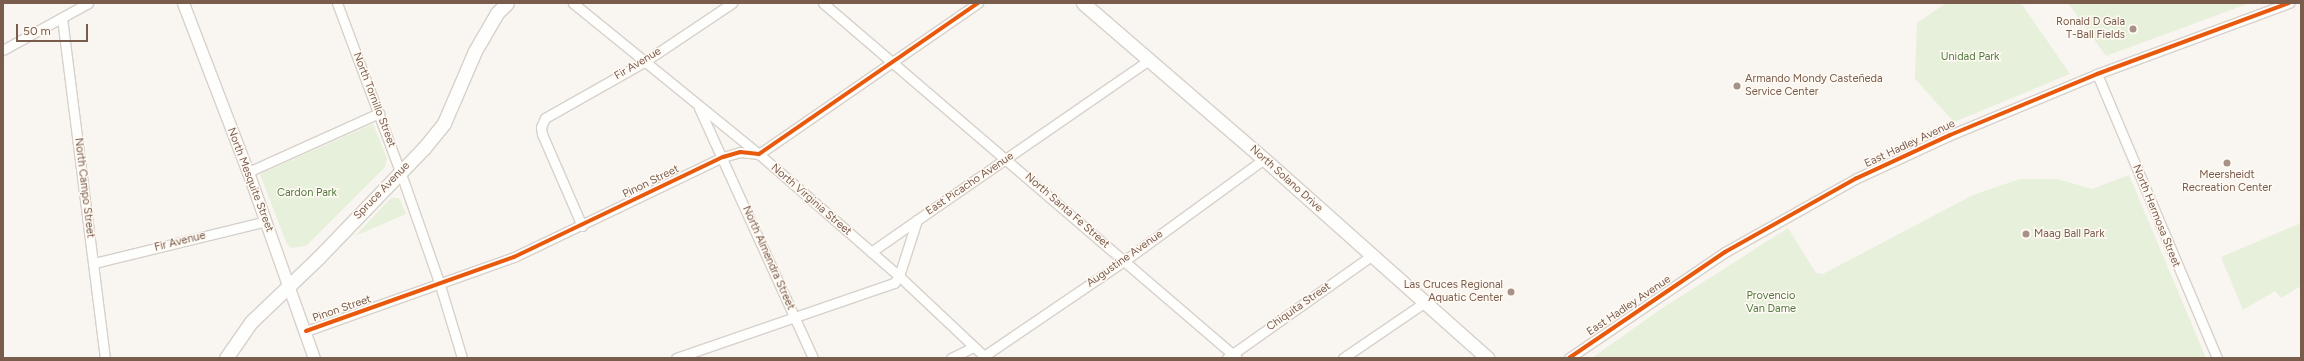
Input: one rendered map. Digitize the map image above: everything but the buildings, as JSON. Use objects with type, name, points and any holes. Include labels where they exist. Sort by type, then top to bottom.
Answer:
[{"type":"main road","name":"Spruce Avenue","points":[[226,358],[251,322],[424,148],[444,122],[475,51],[497,13],[507,3]]},
{"type":"main road","name":"North Solano Drive","points":[[1084,3],[1264,159],[1487,358]]},
{"type":"street","points":[[3,50],[88,3]]},
{"type":"street","name":"North Mesquite Street","points":[[183,3],[248,172],[306,331],[314,358]]},
{"type":"street","name":"North Tornillo Street","points":[[337,3],[401,172],[440,285],[462,358]]},
{"type":"street","name":"North Virginia Street","points":[[573,3],[758,154],[899,276],[985,357]]},
{"type":"street","name":"Fir Avenue","points":[[582,226],[542,134],[542,122],[549,114],[644,62],[732,3]]},
{"type":"street","name":"North Santa Fe Street","points":[[823,3],[1007,159],[1232,357]]},
{"type":"street","points":[[758,154],[978,3]]},
{"type":"street","name":"East Hadley Avenue","points":[[1569,358],[1725,252],[1857,178],[1950,135],[2097,74],[2289,3]]},
{"type":"street","name":"North Campo Street","points":[[62,18],[105,358]]},
{"type":"street","name":"East Picacho Avenue","points":[[899,276],[917,220],[1149,60]]},
{"type":"street","name":"North Hermosa Street","points":[[2097,74],[2217,358]]},
{"type":"street","name":"North Almendra Street","points":[[698,106],[723,157],[813,358]]},
{"type":"street","points":[[248,172],[379,113]]},
{"type":"street","name":"Pinon Street","points":[[306,331],[440,285],[514,257],[582,226],[723,157],[740,152],[758,154]]},
{"type":"street","name":"Augustine Avenue","points":[[985,357],[1124,261],[1264,159]]},
{"type":"street","points":[[871,252],[917,220]]},
{"type":"street","name":"Fir Avenue","points":[[94,263],[266,221]]},
{"type":"street","name":"Chiquita Street","points":[[1232,357],[1371,256]]},
{"type":"street","points":[[676,358],[894,283],[899,276]]},
{"type":"street","points":[[1343,358],[1425,302]]},
{"type":"street","points":[[950,358],[974,347]]},
{"type":"green space","name":"Unidad Park","points":[[1946,3],[2021,3],[2070,74],[1954,122],[1915,79],[1917,23]]},
{"type":"green space","name":"Ronald D Gala T-Ball Fields","points":[[2068,3],[2250,3],[2106,56]]},
{"type":"green space","name":"Cardon Park","points":[[373,124],[387,158],[385,167],[306,246],[291,248],[286,242],[260,174]]},
{"type":"green space","name":"Maag Ball Park","points":[[2129,175],[2206,358],[1592,358],[1661,309],[1788,228],[1816,273],[1823,274],[1973,195],[2020,179],[2057,179],[2092,189]]},
{"type":"green space","points":[[391,198],[399,198],[406,214],[355,236]]},
{"type":"green space","points":[[2301,223],[2301,286],[2281,298],[2275,291],[2243,310],[2221,257]]},
{"type":"cycle path","points":[[306,331],[514,257],[723,157],[740,152],[759,154],[978,3]]},
{"type":"cycle path","points":[[1569,358],[1725,252],[1857,178],[1950,135],[2097,74],[2289,3]]},
{"type":"place","name":"Ronald D Gala T-Ball Fields","points":[[2133,29]]},
{"type":"place","name":"Armando Mondy Casteñeda Service Center","points":[[1737,86]]},
{"type":"place","name":"Meersheidt Recreation Center","points":[[2227,163]]},
{"type":"place","name":"Maag Ball Park","points":[[2026,234]]},
{"type":"place","name":"Las Cruces Regional Aquatic Center","points":[[1511,292]]},
{"type":"park label","name":"Provencio Van Dame","points":[[1771,303]]}]
